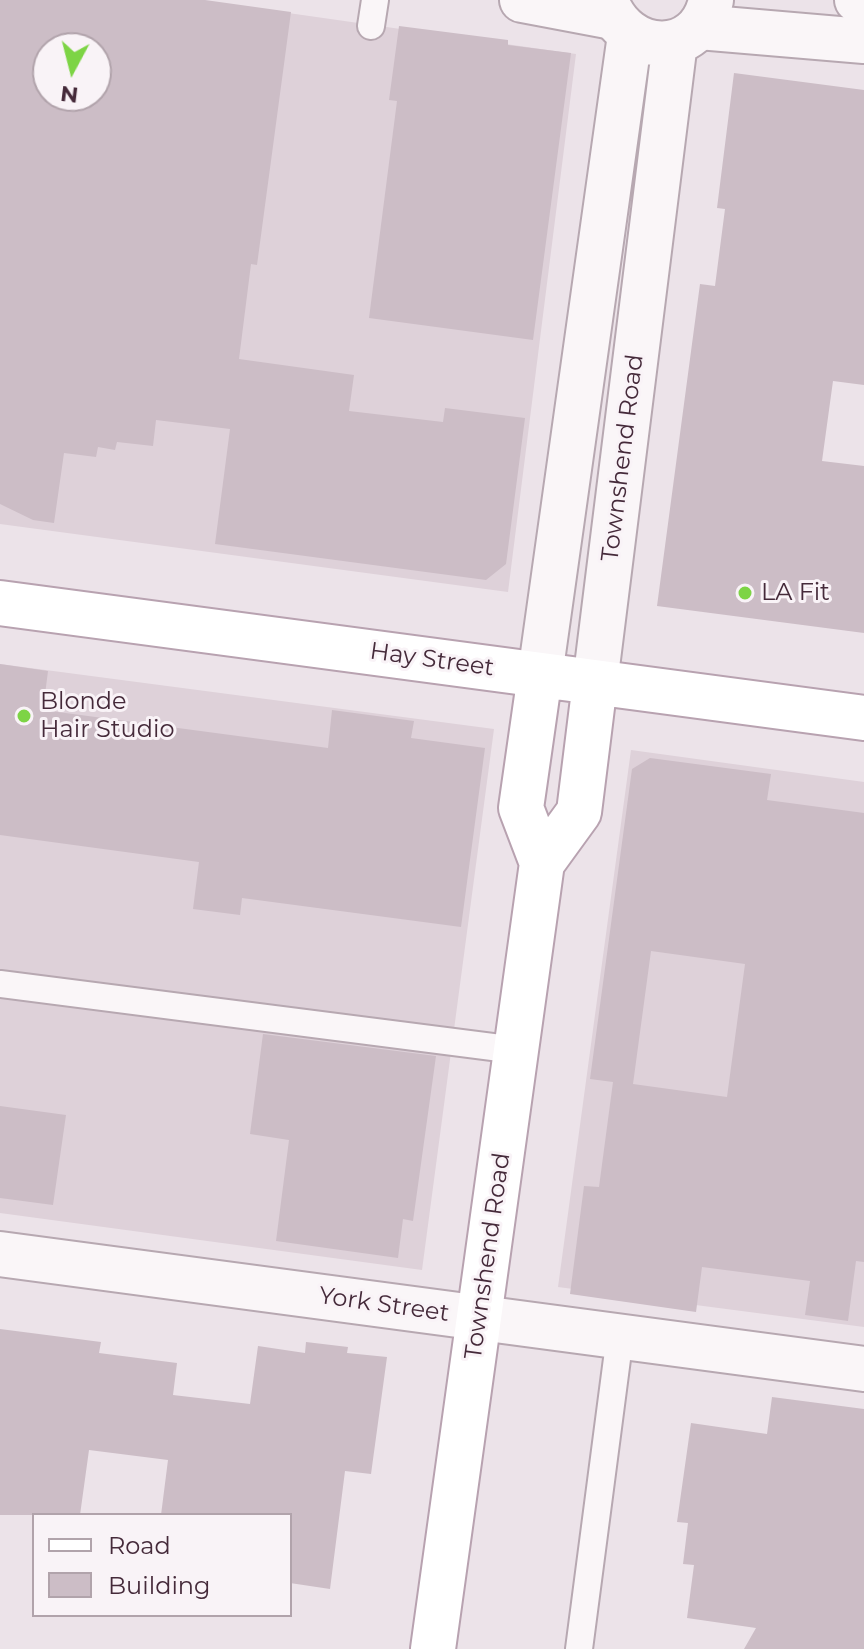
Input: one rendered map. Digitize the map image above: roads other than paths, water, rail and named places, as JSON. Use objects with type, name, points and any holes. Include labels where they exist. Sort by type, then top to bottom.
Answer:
[{"type":"main road","name":"Hay Street","points":[[0,603],[864,718]]},
{"type":"main road","name":"Townshend Road","points":[[540,675],[521,808],[542,863]]},
{"type":"main road","name":"Townshend Road","points":[[433,1649],[542,863],[579,812],[595,683]]},
{"type":"street","points":[[522,0],[616,17],[645,42],[695,23],[864,41]]},
{"type":"street","points":[[857,0],[864,1]]},
{"type":"street","name":"Townshend Road","points":[[540,675],[616,17]]},
{"type":"street","name":"Townshend Road","points":[[595,683],[695,23]]},
{"type":"street","name":"York Street","points":[[0,1254],[124,1256],[479,1317],[864,1369]]},
{"type":"lane","points":[[371,26],[375,0]]},
{"type":"lane","points":[[0,984],[156,1009],[516,1050]]},
{"type":"lane","points":[[579,1649],[620,1336]]},
{"type":"place","name":"LA Fit","points":[[745,593]]},
{"type":"place","name":"Blonde Hair Studio","points":[[24,716]]}]
